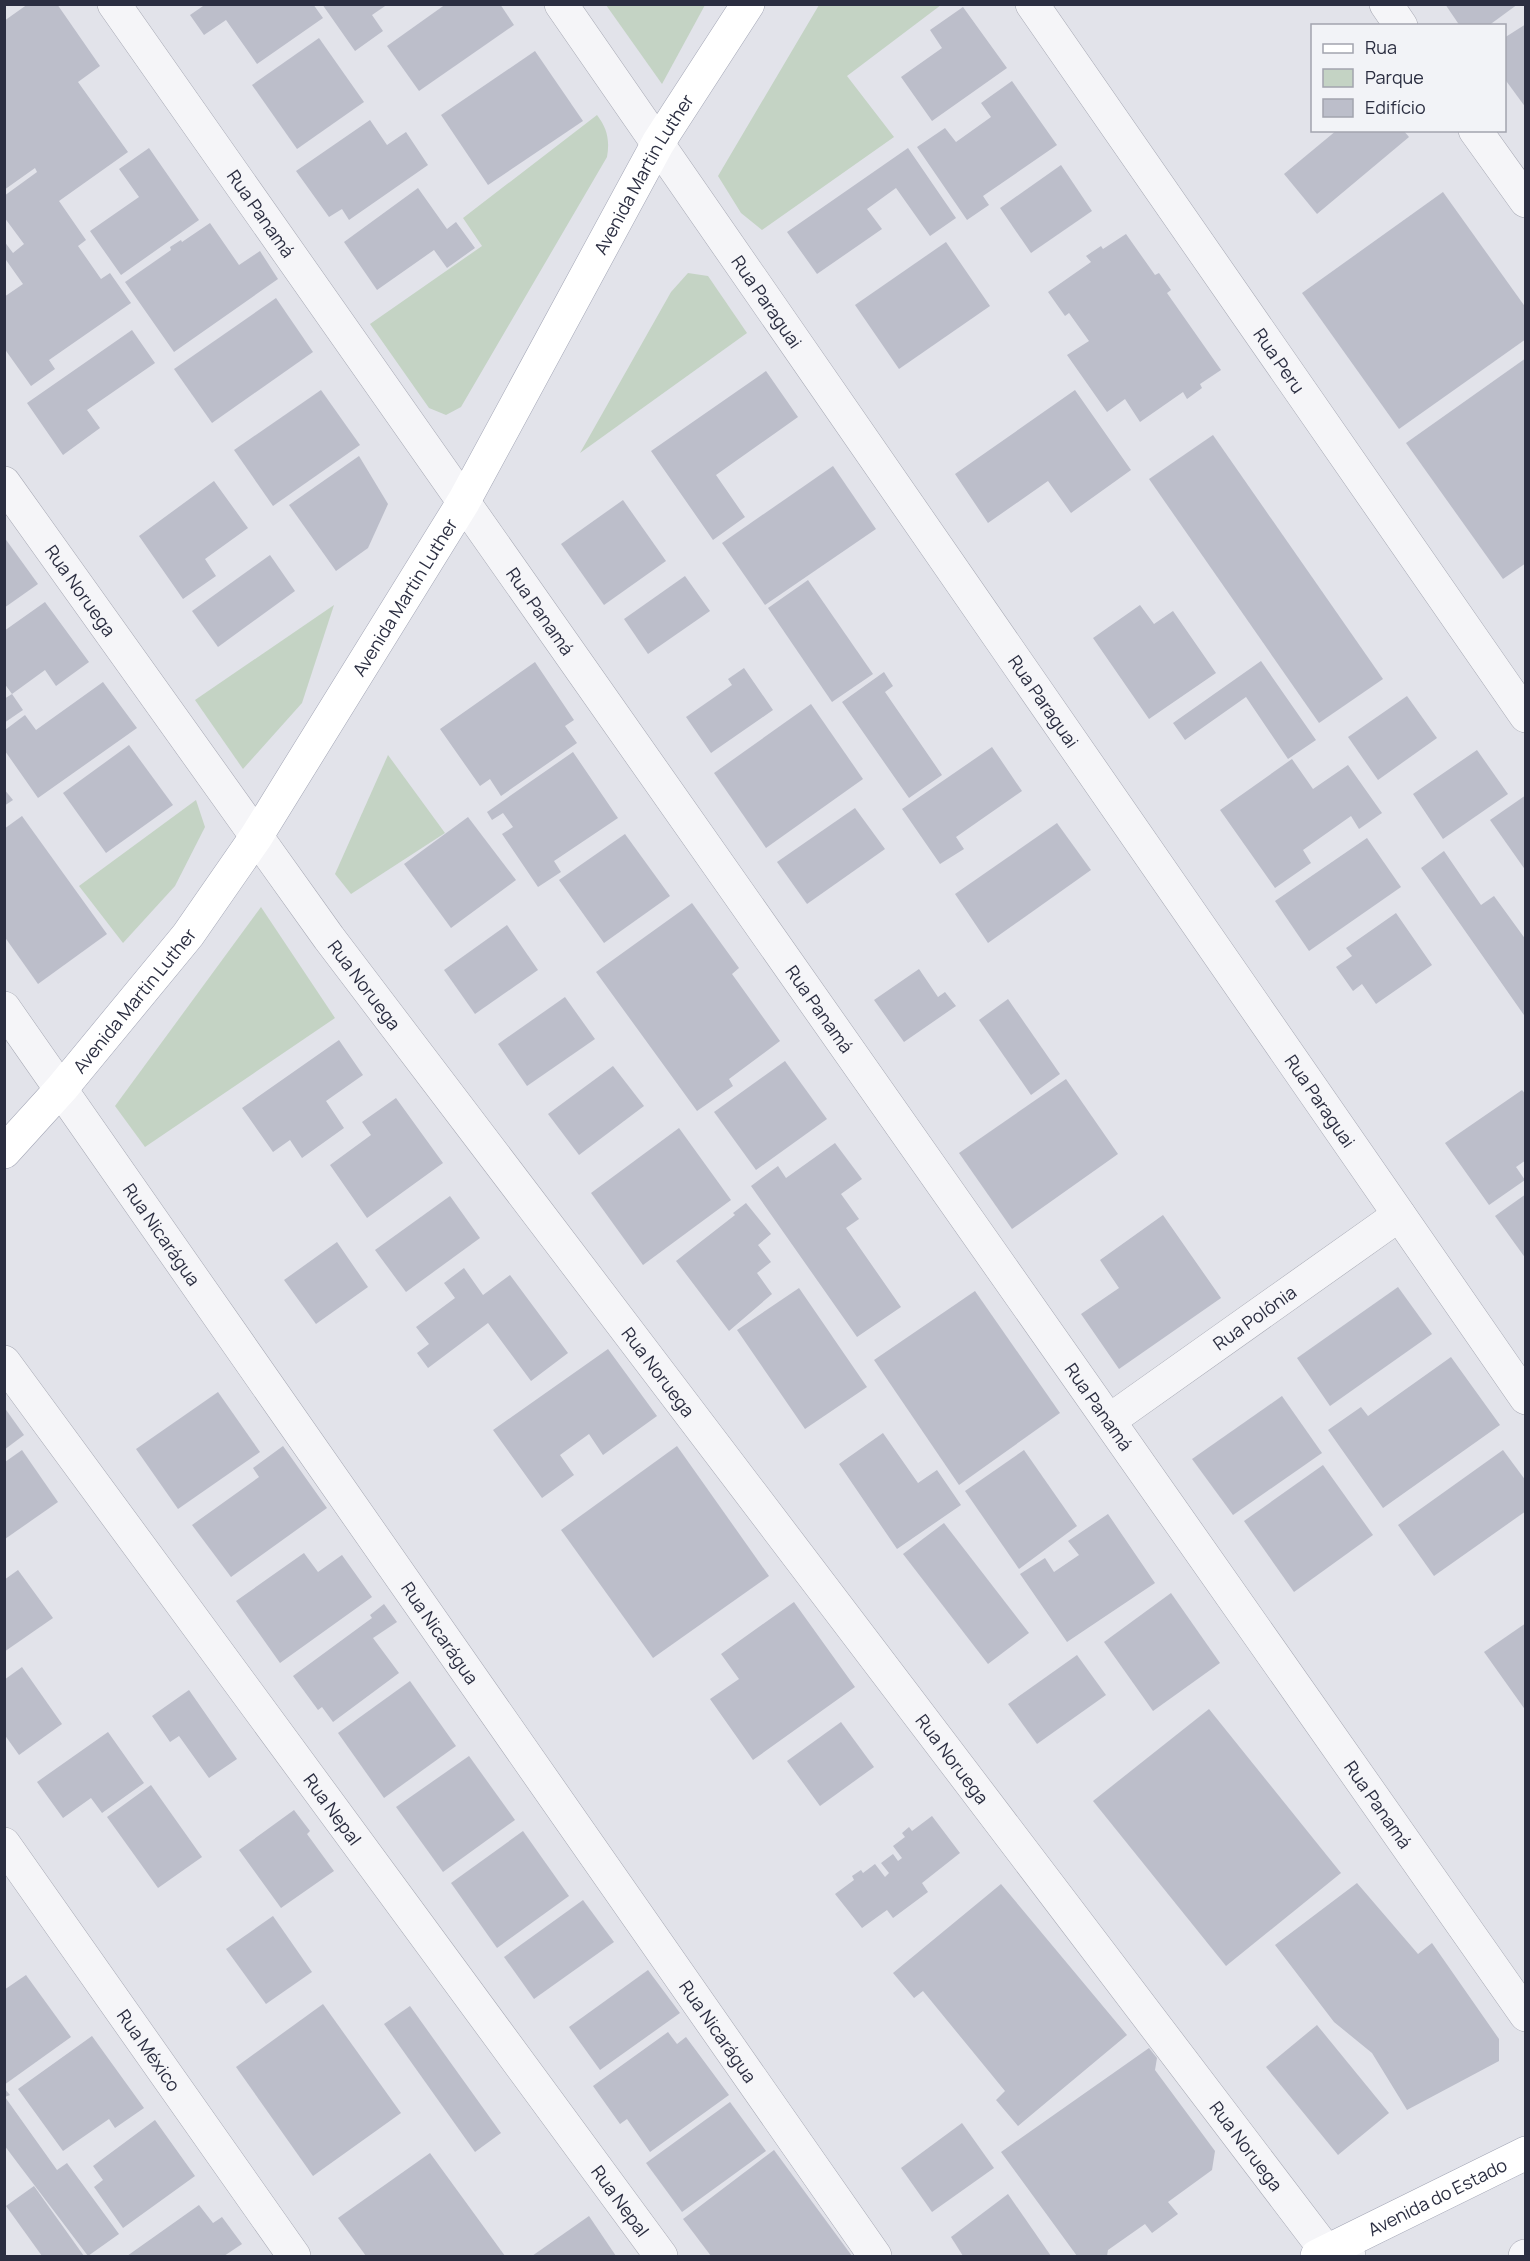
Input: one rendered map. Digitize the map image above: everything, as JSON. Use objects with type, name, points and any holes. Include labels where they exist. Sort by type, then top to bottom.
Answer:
[{"type":"main road","name":"Avenida Martin Luther","points":[[4,1152],[62,1088],[188,934],[256,837],[464,501],[658,144],[748,4]]},
{"type":"main road","name":"Avenida do Estado","points":[[1331,2255],[1526,2153]]},
{"type":"street","name":"Rua Panamá","points":[[114,4],[1526,2015]]},
{"type":"street","name":"Rua Paraguai","points":[[561,4],[1526,1398]]},
{"type":"street","name":"Rua Peru","points":[[1032,4],[1526,716]]},
{"type":"street","points":[[1386,4],[1400,24]]},
{"type":"street","points":[[1476,132],[1526,201]]},
{"type":"street","name":"Rua Noruega","points":[[4,483],[344,957],[1331,2255]]},
{"type":"street","name":"Rua Nicarágua","points":[[4,1008],[875,2256]]},
{"type":"street","name":"Rua Polônia","points":[[1110,1420],[1399,1215]]},
{"type":"street","name":"Rua Nepal","points":[[4,1362],[661,2256]]},
{"type":"street","name":"Rua México","points":[[4,1844],[294,2256]]},
{"type":"green space","points":[[606,5],[705,5],[662,84]]},
{"type":"green space","points":[[819,5],[941,5],[847,76],[894,137],[762,230],[741,213],[718,176]]},
{"type":"green space","points":[[597,115],[607,134],[607,157],[461,407],[446,415],[429,408],[370,324],[482,246],[463,218]]},
{"type":"green space","points":[[688,273],[708,276],[747,333],[580,453],[671,292]]},
{"type":"green space","points":[[334,605],[302,703],[243,769],[195,700]]},
{"type":"green space","points":[[388,755],[445,833],[351,894],[335,874]]},
{"type":"green space","points":[[196,800],[205,827],[175,886],[123,943],[79,886]]},
{"type":"green space","points":[[261,907],[335,1018],[145,1147],[115,1106]]},
{"type":"building","points":[[28,4],[57,4],[100,66],[78,82],[128,152],[59,201],[86,240],[78,246],[101,279],[110,273],[131,303],[49,360],[55,369],[31,386],[4,348],[4,297],[23,284],[6,260],[4,261],[4,241],[13,253],[24,244],[4,217],[4,196],[37,172],[35,168],[4,190],[4,21]]},
{"type":"building","points":[[206,4],[313,4],[323,18],[257,64],[226,20],[204,35],[190,15]]},
{"type":"building","points":[[322,4],[388,4],[372,15],[383,31],[355,51]]},
{"type":"building","points":[[446,4],[500,4],[514,25],[419,91],[387,46]]},
{"type":"building","points":[[1445,4],[1518,4],[1491,24],[1459,24]]},
{"type":"building","points":[[963,7],[1007,68],[932,121],[901,77],[942,48],[930,30]]},
{"type":"building","points":[[1526,24],[1526,108],[1506,81],[1506,37]]},
{"type":"building","points":[[319,38],[364,102],[297,149],[252,85]]},
{"type":"building","points":[[535,51],[583,121],[488,185],[441,115]]},
{"type":"building","points":[[1012,81],[1057,145],[983,196],[989,205],[967,220],[917,147],[945,128],[956,142],[991,117],[981,103]]},
{"type":"building","points":[[370,120],[387,145],[406,132],[428,165],[349,220],[342,209],[329,217],[296,171]]},
{"type":"building","points":[[1335,132],[1405,132],[1409,137],[1317,214],[1284,174]]},
{"type":"building","points":[[149,148],[199,220],[121,275],[90,231],[139,197],[119,169]]},
{"type":"building","points":[[908,148],[956,218],[930,236],[896,188],[867,209],[882,229],[817,274],[787,232]]},
{"type":"building","points":[[1061,165],[1092,211],[1031,253],[1000,208]]},
{"type":"building","points":[[418,188],[447,229],[456,222],[475,248],[447,268],[434,250],[377,290],[344,242]]},
{"type":"building","points":[[1443,192],[1526,308],[1526,339],[1399,429],[1302,293]]},
{"type":"building","points":[[210,223],[239,265],[260,251],[278,279],[174,352],[125,282],[171,250],[170,247],[181,240],[182,242]]},
{"type":"building","points":[[1126,234],[1155,275],[1159,273],[1171,290],[1167,293],[1221,370],[1200,384],[1202,388],[1187,399],[1183,392],[1140,422],[1125,399],[1107,412],[1067,355],[1089,341],[1069,313],[1065,316],[1048,292],[1091,262],[1086,256],[1101,246],[1103,249]]},
{"type":"building","points":[[946,242],[990,306],[899,369],[855,305]]},
{"type":"building","points":[[276,298],[313,352],[212,423],[174,369]]},
{"type":"building","points":[[132,330],[155,363],[87,410],[100,428],[63,455],[27,403]]},
{"type":"building","points":[[1526,358],[1526,563],[1503,579],[1406,443]]},
{"type":"building","points":[[766,371],[798,417],[716,475],[745,517],[713,540],[651,451]]},
{"type":"building","points":[[321,390],[360,445],[273,506],[234,450]]},
{"type":"building","points":[[1075,390],[1131,470],[1071,513],[1048,481],[988,523],[955,474]]},
{"type":"building","points":[[1213,435],[1383,679],[1319,723],[1149,479]]},
{"type":"building","points":[[359,456],[388,504],[368,548],[336,571],[289,505]]},
{"type":"building","points":[[833,466],[876,529],[765,605],[722,543]]},
{"type":"building","points":[[214,481],[248,528],[205,559],[216,576],[183,599],[139,536]]},
{"type":"building","points":[[623,500],[666,561],[604,605],[561,544]]},
{"type":"building","points":[[4,537],[38,584],[4,608]]},
{"type":"building","points":[[270,555],[295,591],[218,647],[192,611]]},
{"type":"building","points":[[685,576],[710,611],[648,654],[624,619]]},
{"type":"building","points":[[808,580],[873,674],[832,702],[768,608]]},
{"type":"building","points":[[45,602],[89,662],[56,686],[45,670],[12,694],[4,683],[4,631]]},
{"type":"building","points":[[1140,605],[1154,624],[1173,611],[1216,673],[1149,719],[1093,638]]},
{"type":"building","points":[[1261,661],[1316,740],[1288,759],[1246,697],[1185,740],[1173,723]]},
{"type":"building","points":[[535,662],[574,720],[565,726],[577,743],[501,796],[490,779],[480,786],[440,729]]},
{"type":"building","points":[[744,668],[773,710],[711,753],[686,717],[732,685],[728,679]]},
{"type":"building","points":[[884,672],[893,686],[885,692],[942,775],[909,798],[842,702]]},
{"type":"building","points":[[103,682],[137,728],[38,798],[5,751],[5,730],[25,715],[36,730]]},
{"type":"building","points":[[12,694],[23,710],[4,723],[4,699]]},
{"type":"building","points":[[1407,696],[1437,738],[1378,780],[1348,737]]},
{"type":"building","points":[[811,704],[863,779],[766,848],[714,773]]},
{"type":"building","points":[[129,745],[173,805],[106,853],[63,793]]},
{"type":"building","points":[[992,747],[1022,791],[956,837],[964,849],[940,864],[902,809]]},
{"type":"building","points":[[1477,750],[1508,794],[1443,839],[1413,794]]},
{"type":"building","points":[[573,752],[618,818],[554,861],[561,872],[538,887],[502,834],[513,827],[503,813],[492,820],[487,812]]},
{"type":"building","points":[[1292,759],[1313,789],[1348,765],[1382,813],[1359,829],[1351,816],[1303,850],[1311,863],[1275,888],[1220,810]]},
{"type":"building","points":[[4,789],[13,800],[4,806]]},
{"type":"building","points":[[1526,795],[1526,871],[1490,820]]},
{"type":"building","points":[[855,808],[885,849],[807,904],[777,862]]},
{"type":"building","points":[[22,816],[107,934],[38,984],[4,936],[4,829]]},
{"type":"building","points":[[468,817],[516,880],[451,928],[404,864]]},
{"type":"building","points":[[1057,823],[1091,870],[988,943],[955,894]]},
{"type":"building","points":[[625,834],[670,896],[604,943],[559,880]]},
{"type":"building","points":[[1367,838],[1401,887],[1309,951],[1275,901]]},
{"type":"building","points":[[1444,851],[1481,905],[1494,896],[1526,940],[1526,1018],[1421,868]]},
{"type":"building","points":[[692,903],[739,968],[732,974],[780,1041],[729,1079],[733,1086],[697,1111],[596,972]]},
{"type":"building","points":[[1396,913],[1432,965],[1376,1004],[1362,984],[1353,991],[1336,967],[1352,956],[1346,948]]},
{"type":"building","points":[[507,925],[538,970],[475,1014],[444,970]]},
{"type":"building","points":[[919,969],[938,997],[945,992],[956,1006],[904,1042],[874,1000]]},
{"type":"building","points":[[565,997],[595,1039],[527,1086],[498,1044]]},
{"type":"building","points":[[1008,999],[1060,1074],[1031,1095],[979,1020]]},
{"type":"building","points":[[339,1040],[363,1075],[326,1101],[344,1128],[302,1158],[290,1140],[273,1152],[242,1108]]},
{"type":"building","points":[[785,1061],[827,1119],[756,1170],[714,1112]]},
{"type":"building","points":[[613,1066],[644,1106],[579,1155],[548,1114]]},
{"type":"building","points":[[1066,1079],[1118,1154],[1012,1229],[959,1153]]},
{"type":"building","points":[[1522,1090],[1526,1095],[1526,1160],[1516,1167],[1525,1180],[1489,1205],[1445,1143]]},
{"type":"building","points":[[396,1098],[443,1163],[367,1218],[330,1165],[371,1135],[362,1122]]},
{"type":"building","points":[[679,1128],[731,1200],[643,1265],[591,1193]]},
{"type":"building","points":[[835,1143],[862,1179],[841,1194],[859,1219],[846,1228],[901,1307],[857,1337],[751,1186],[778,1166],[786,1178]]},
{"type":"building","points":[[1526,1194],[1526,1259],[1495,1216]]},
{"type":"building","points":[[450,1196],[480,1238],[406,1292],[375,1250]]},
{"type":"building","points":[[746,1203],[771,1234],[758,1245],[771,1262],[757,1273],[772,1294],[729,1331],[676,1261],[735,1215],[733,1213]]},
{"type":"building","points":[[1163,1215],[1221,1298],[1119,1369],[1081,1314],[1119,1288],[1100,1260]]},
{"type":"building","points":[[337,1242],[368,1287],[316,1324],[284,1280]]},
{"type":"building","points":[[464,1268],[483,1295],[510,1275],[568,1353],[531,1381],[488,1323],[428,1368],[417,1353],[429,1344],[416,1327],[455,1298],[444,1283]]},
{"type":"building","points":[[1398,1287],[1432,1334],[1330,1406],[1297,1358]]},
{"type":"building","points":[[799,1288],[867,1387],[805,1429],[737,1330]]},
{"type":"building","points":[[975,1291],[1060,1413],[959,1485],[874,1360]]},
{"type":"building","points":[[608,1349],[657,1416],[603,1455],[589,1434],[560,1455],[574,1475],[542,1498],[493,1430]]},
{"type":"building","points":[[1451,1357],[1500,1425],[1383,1508],[1328,1430],[1361,1407],[1368,1416]]},
{"type":"building","points":[[218,1392],[260,1452],[178,1509],[136,1449]]},
{"type":"building","points":[[1282,1396],[1322,1453],[1233,1515],[1192,1459]]},
{"type":"building","points":[[4,1407],[24,1435],[4,1450]]},
{"type":"building","points":[[883,1433],[918,1483],[937,1470],[961,1505],[897,1549],[839,1464]]},
{"type":"building","points":[[283,1446],[327,1508],[231,1577],[192,1525],[259,1477],[253,1468]]},
{"type":"building","points":[[677,1446],[769,1576],[653,1658],[561,1530]]},
{"type":"building","points":[[22,1450],[58,1502],[5,1539],[5,1462]]},
{"type":"building","points":[[1024,1450],[1077,1526],[1019,1569],[965,1491]]},
{"type":"building","points":[[1503,1450],[1526,1481],[1526,1511],[1434,1576],[1398,1525]]},
{"type":"building","points":[[1323,1465],[1373,1535],[1294,1592],[1244,1521]]},
{"type":"building","points":[[1108,1514],[1155,1583],[1067,1642],[1020,1574],[1045,1558],[1054,1572],[1079,1555],[1068,1541]]},
{"type":"building","points":[[944,1523],[1029,1633],[988,1664],[903,1554]]},
{"type":"building","points":[[304,1553],[318,1572],[342,1555],[372,1597],[280,1663],[236,1601]]},
{"type":"building","points":[[18,1570],[53,1618],[4,1652],[4,1580]]},
{"type":"building","points":[[1171,1593],[1220,1663],[1153,1711],[1104,1642]]},
{"type":"building","points":[[794,1602],[855,1687],[753,1760],[710,1699],[739,1679],[721,1654]]},
{"type":"building","points":[[384,1604],[397,1622],[373,1638],[399,1673],[333,1722],[322,1707],[318,1710],[293,1676],[372,1618],[370,1615]]},
{"type":"building","points":[[1526,1623],[1526,1711],[1484,1652]]},
{"type":"building","points":[[1077,1655],[1106,1695],[1037,1744],[1008,1704]]},
{"type":"building","points":[[22,1667],[62,1724],[19,1755],[4,1734],[4,1680]]},
{"type":"building","points":[[410,1681],[456,1746],[384,1798],[338,1733]]},
{"type":"building","points":[[189,1690],[237,1759],[209,1778],[179,1736],[170,1742],[152,1716]]},
{"type":"building","points":[[1209,1709],[1341,1873],[1226,1966],[1093,1801]]},
{"type":"building","points":[[841,1722],[874,1767],[820,1806],[787,1761]]},
{"type":"building","points":[[108,1732],[144,1783],[102,1813],[91,1798],[63,1818],[37,1782]]},
{"type":"building","points":[[469,1756],[515,1820],[443,1872],[396,1807]]},
{"type":"building","points":[[151,1785],[202,1857],[158,1888],[107,1817]]},
{"type":"building","points":[[294,1810],[310,1831],[307,1834],[334,1871],[281,1908],[239,1850]]},
{"type":"building","points":[[932,1816],[960,1853],[922,1883],[928,1892],[893,1918],[887,1910],[862,1928],[835,1894],[854,1880],[852,1876],[861,1870],[863,1873],[875,1864],[885,1877],[889,1873],[881,1863],[893,1854],[898,1861],[902,1858],[893,1846],[905,1837],[902,1833],[909,1827],[912,1831]]},
{"type":"building","points":[[523,1831],[569,1896],[497,1948],[451,1883]]},
{"type":"building","points":[[1357,1883],[1418,1954],[1432,1943],[1499,2039],[1499,2061],[1407,2110],[1372,2053],[1334,2022],[1275,1945]]},
{"type":"building","points":[[1001,1884],[1127,2035],[1018,2126],[996,2100],[1005,2091],[923,1991],[914,1998],[893,1973]]},
{"type":"building","points":[[583,1900],[614,1942],[534,1999],[504,1957]]},
{"type":"building","points":[[273,1916],[312,1972],[266,2004],[226,1949]]},
{"type":"building","points":[[648,1970],[680,2013],[600,2070],[569,2027]]},
{"type":"building","points":[[26,1975],[71,2037],[4,2085],[4,1990]]},
{"type":"building","points":[[323,2004],[401,2113],[313,2176],[236,2067]]},
{"type":"building","points":[[410,2006],[501,2133],[475,2152],[384,2024]]},
{"type":"building","points":[[1317,2025],[1389,2113],[1338,2155],[1266,2067]]},
{"type":"building","points":[[668,2032],[677,2044],[686,2037],[729,2095],[650,2152],[627,2119],[620,2124],[593,2086]]},
{"type":"building","points":[[92,2036],[144,2108],[115,2128],[109,2119],[63,2151],[18,2089]]},
{"type":"building","points":[[1149,2048],[1157,2058],[1155,2070],[1215,2151],[1212,2170],[1168,2202],[1178,2214],[1152,2233],[1145,2224],[1108,2250],[1107,2256],[1077,2256],[1001,2152]]},
{"type":"building","points":[[4,2088],[10,2095],[5,2097],[57,2170],[67,2163],[119,2234],[88,2256],[4,2145]]},
{"type":"building","points":[[730,2102],[766,2151],[682,2212],[646,2163]]},
{"type":"building","points":[[155,2120],[195,2176],[123,2228],[94,2187],[103,2180],[93,2166]]},
{"type":"building","points":[[962,2123],[994,2168],[932,2212],[901,2168]]},
{"type":"building","points":[[774,2150],[852,2256],[711,2256],[683,2219]]},
{"type":"building","points":[[430,2153],[505,2256],[366,2256],[338,2218]]},
{"type":"building","points":[[34,2186],[84,2256],[42,2256],[6,2206]]},
{"type":"building","points":[[1008,2194],[1051,2256],[963,2256],[951,2237]]},
{"type":"building","points":[[199,2205],[213,2223],[222,2217],[242,2244],[224,2256],[127,2256]]},
{"type":"building","points":[[589,2216],[616,2256],[532,2256]]}]
